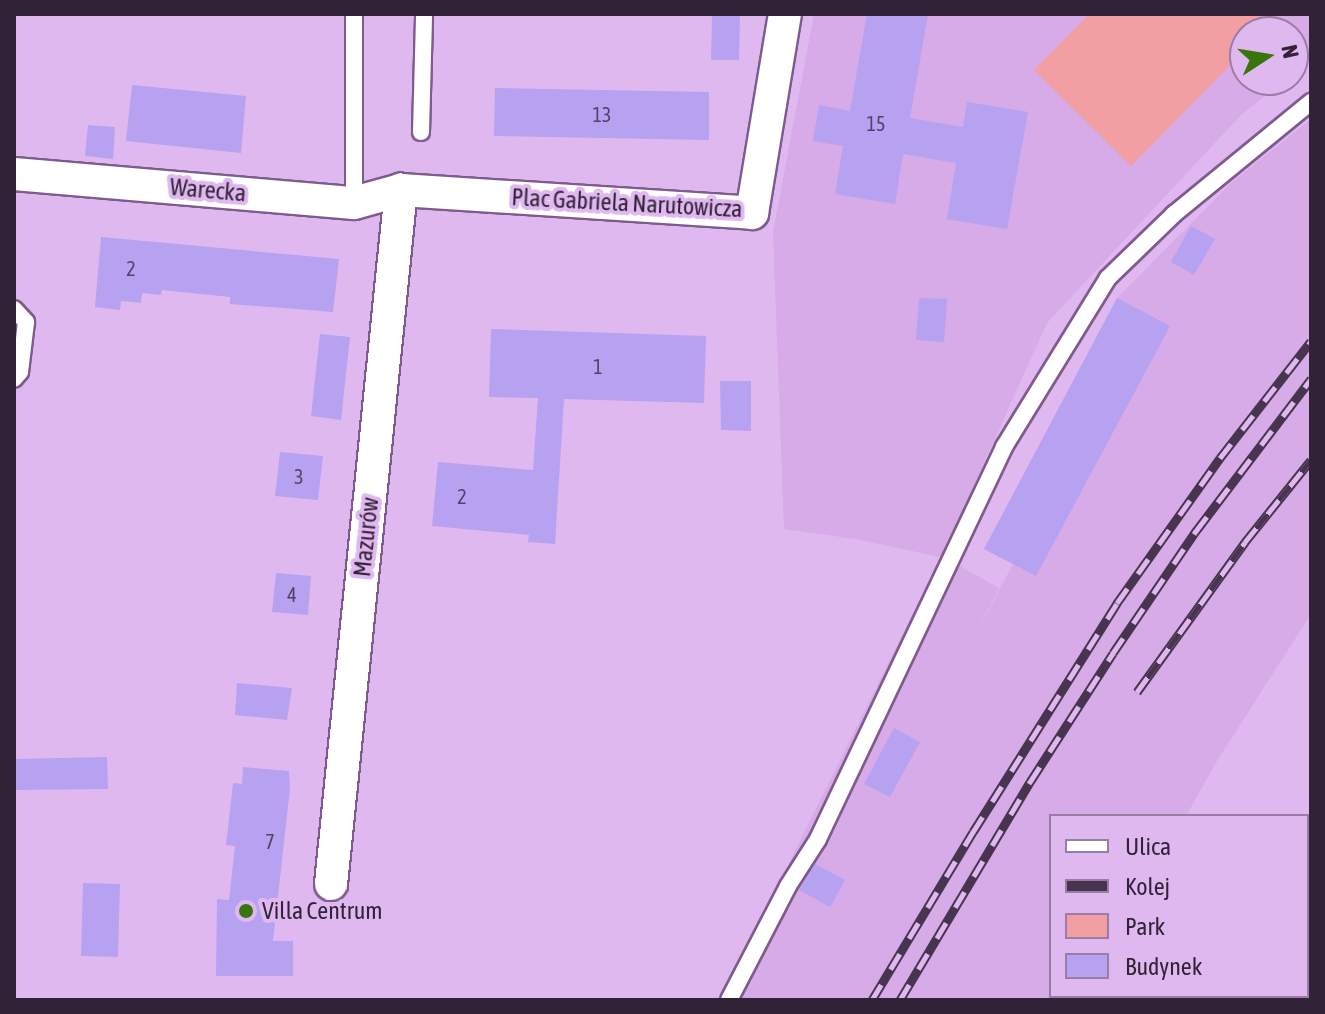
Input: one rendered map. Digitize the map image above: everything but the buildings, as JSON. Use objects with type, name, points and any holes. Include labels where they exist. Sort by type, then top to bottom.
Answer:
[{"type":"street","name":"Plac Gabriela Narutowicza","points":[[401,190],[752,213],[785,14]]},
{"type":"street","name":"Warecka","points":[[14,174],[354,203],[401,190]]},
{"type":"street","name":"Mazurów","points":[[331,884],[401,190]]},
{"type":"lane","points":[[354,14],[354,203]]},
{"type":"lane","points":[[421,132],[424,14]]},
{"type":"lane","points":[[729,1000],[788,886],[818,839],[1004,447],[1108,278],[1174,214],[1311,102]]},
{"type":"lane","points":[[14,309],[26,322],[20,372],[14,379]]},
{"type":"shaded area","points":[[814,14],[1311,14],[1309,62],[1309,16],[1229,16],[1229,96],[1265,96],[1241,115],[1047,323],[942,556],[999,588],[968,649],[1013,564],[1117,298],[1231,183],[1311,119],[1311,614],[1217,761],[1187,814],[1049,814],[1049,998],[1072,998],[1070,1000],[721,1000],[941,557],[855,539],[784,529],[773,232]]},
{"type":"green space","points":[[1089,14],[1280,14],[1229,16],[1229,66],[1131,166],[1034,70]]},
{"type":"railway","points":[[872,1000],[1117,603],[1220,458],[1311,341]]},
{"type":"railway","points":[[900,1000],[1030,782],[1113,653],[1196,531],[1311,379]]},
{"type":"railway","points":[[1137,692],[1245,542],[1311,460]]},
{"type":"place","name":"Villa Centrum","points":[[246,911]]}]
